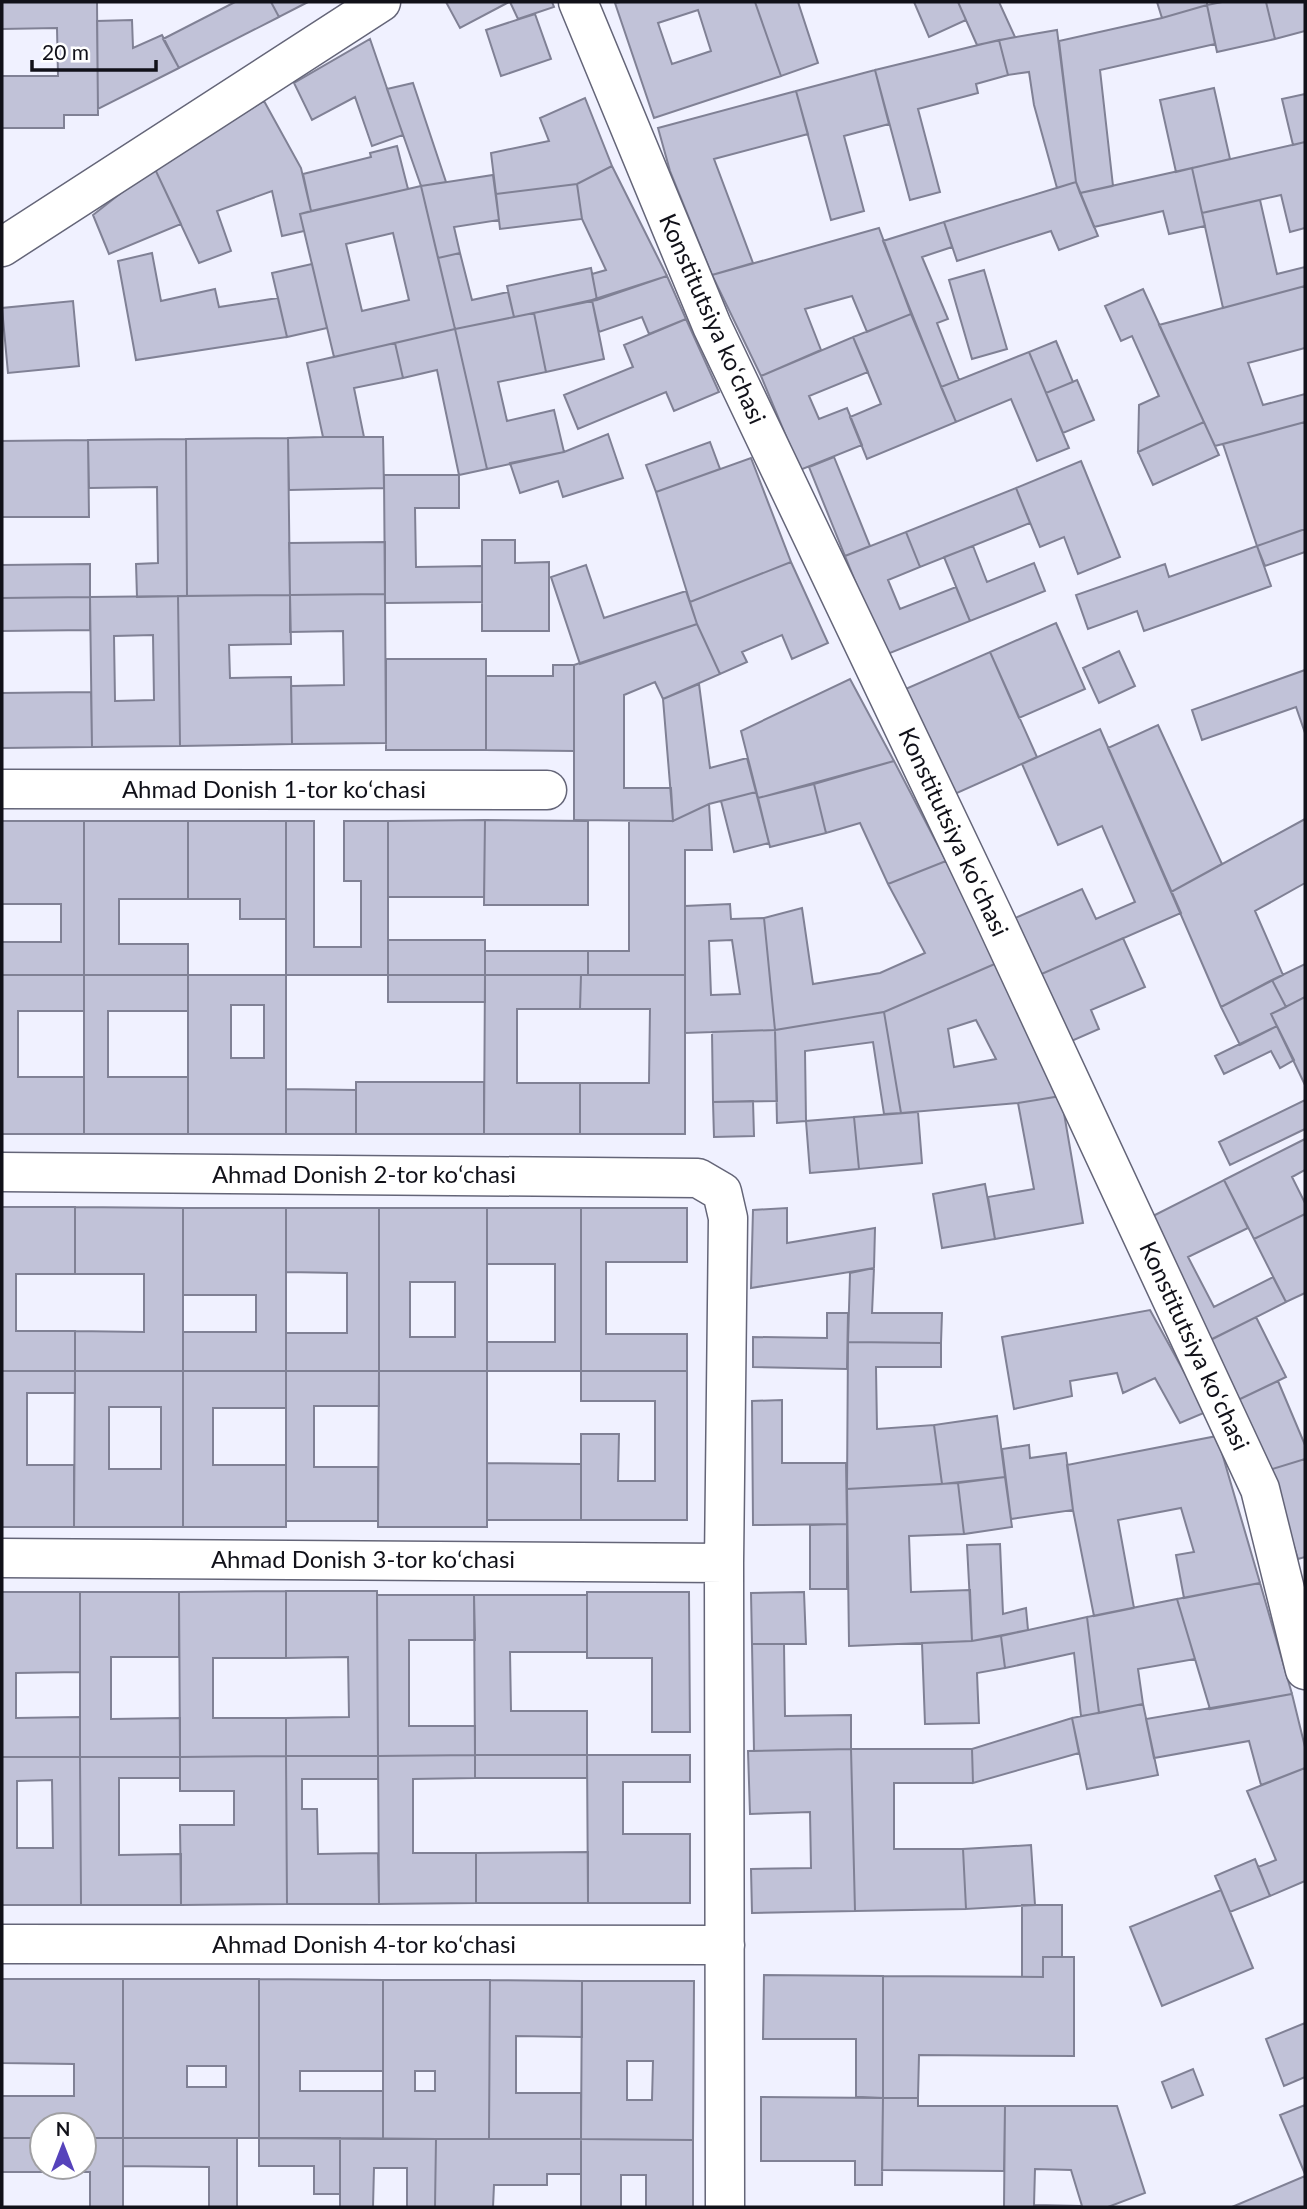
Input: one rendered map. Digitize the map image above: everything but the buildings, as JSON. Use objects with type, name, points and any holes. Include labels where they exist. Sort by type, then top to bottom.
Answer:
[{"type":"street","points":[[2,247],[381,2]]},
{"type":"street","name":"Konstitutsiya koʻchasi","points":[[578,2],[712,326],[998,926],[1260,1489],[1305,1670]]},
{"type":"street","name":"Ahmad Donish 1-tor koʻchasi","points":[[2,789],[547,790]]},
{"type":"street","name":"Ahmad Donish 2-tor koʻchasi","points":[[2,1172],[698,1178],[722,1192],[727,1218],[724,1563]]},
{"type":"street","name":"Ahmad Donish 3-tor koʻchasi","points":[[2,1558],[724,1563]]},
{"type":"street","points":[[724,1563],[725,2207]]},
{"type":"street","name":"Ahmad Donish 4-tor koʻchasi","points":[[2,1944],[725,1945]]}]
